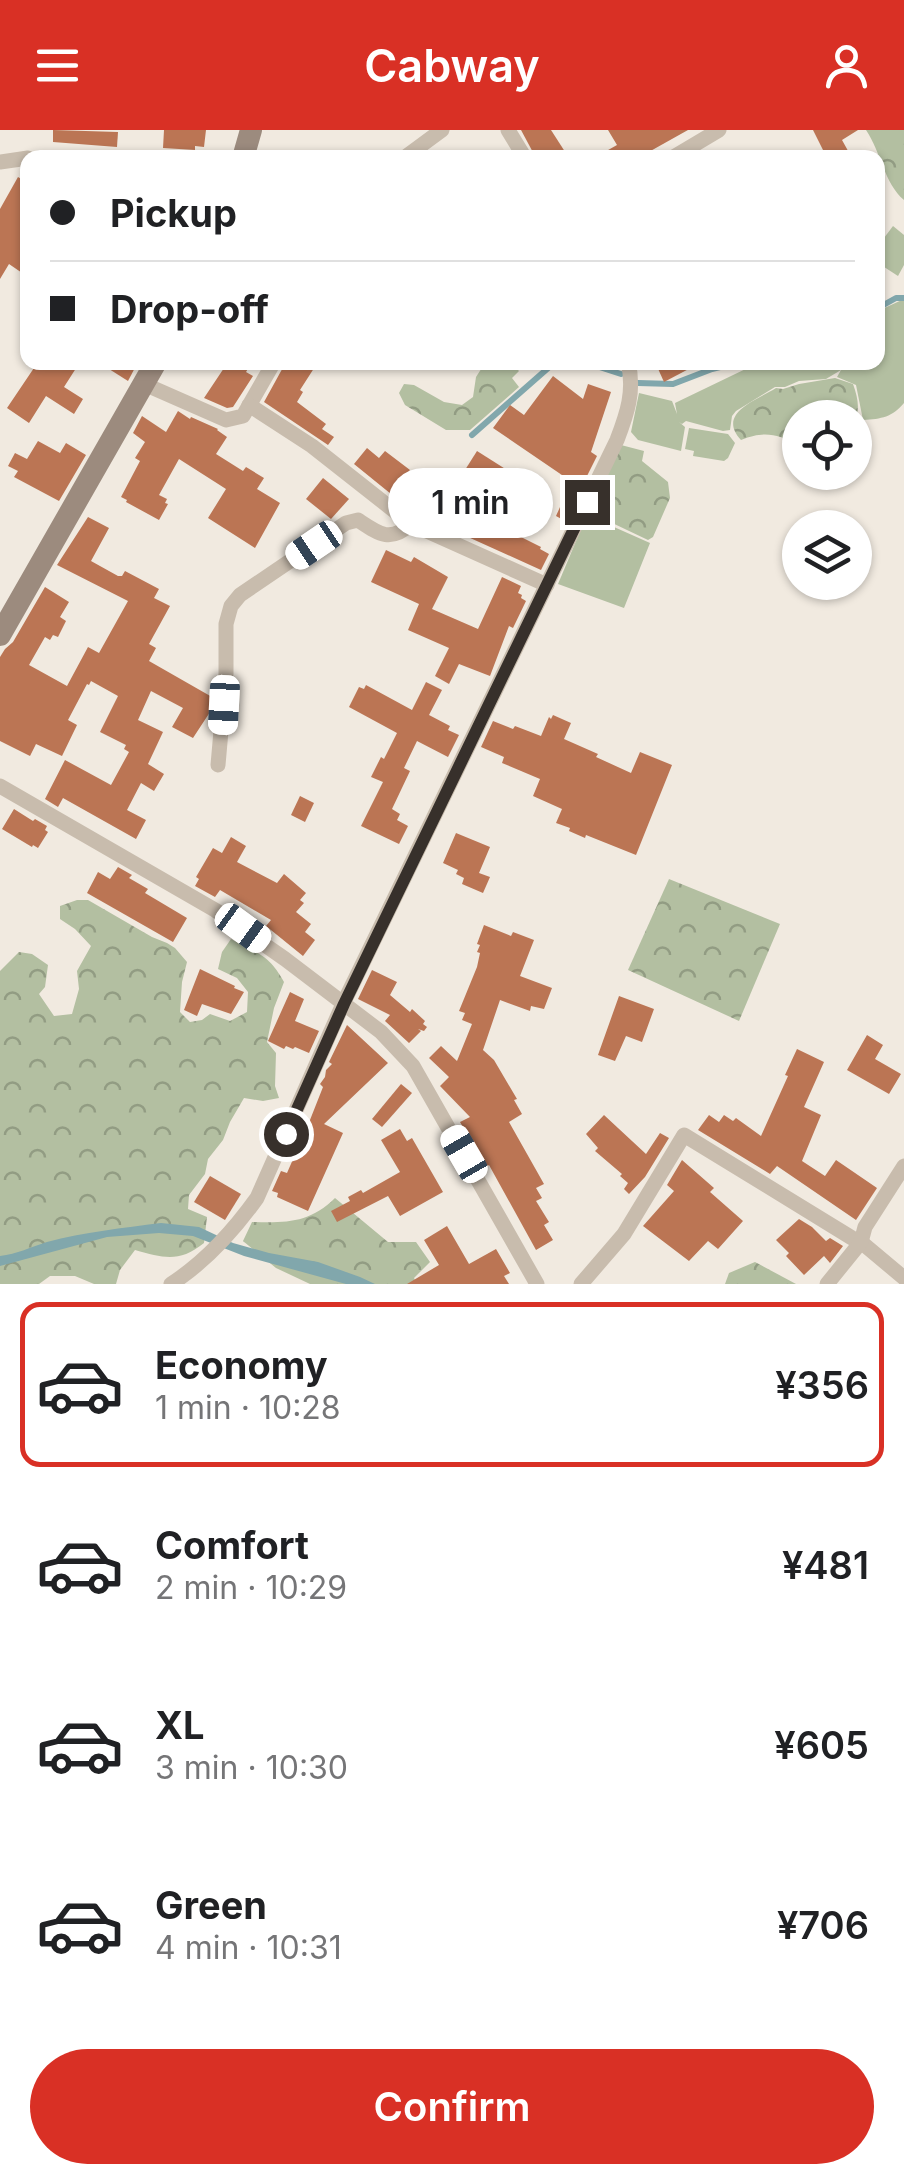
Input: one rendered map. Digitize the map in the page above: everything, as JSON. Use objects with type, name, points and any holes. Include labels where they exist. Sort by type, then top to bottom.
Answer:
[{"type":"street","points":[[415,150],[442,130]]},
{"type":"street","points":[[685,150],[719,130]]},
{"type":"street","points":[[0,634],[152,370]]},
{"type":"street","points":[[144,384],[226,420],[242,416],[270,370]]},
{"type":"street","points":[[171,1284],[216,1246],[257,1198],[344,1004],[617,440],[629,408],[630,370]]},
{"type":"street","points":[[250,405],[354,477],[411,524],[547,585]]},
{"type":"street","points":[[218,765],[226,624],[231,606],[346,523],[358,520],[391,536],[411,524]]},
{"type":"street","points":[[0,786],[215,910],[381,1032],[413,1066],[538,1284]]},
{"type":"street","points":[[581,1284],[624,1234],[684,1135],[861,1242],[904,1278]]},
{"type":"street","points":[[826,1284],[861,1242],[865,1226],[904,1166]]},
{"type":"green space","points":[[866,130],[904,130],[904,200],[885,170],[885,150],[875,148]]},
{"type":"green space","points":[[893,226],[904,235],[904,265],[898,276],[885,268],[885,237]]},
{"type":"green space","points":[[904,299],[904,403],[891,414],[872,419],[872,400],[859,400],[856,385],[837,377],[841,370],[885,370],[885,308]]},
{"type":"green space","points":[[480,370],[518,370],[512,378],[519,387],[470,430],[446,430],[405,405],[399,393],[404,384],[414,385],[444,402],[462,405],[473,397]]},
{"type":"green space","points":[[743,370],[841,370],[826,379],[775,387],[736,411],[730,430],[679,422],[685,427],[681,451],[638,440],[631,432],[639,393],[672,401],[677,414],[675,403]]},
{"type":"green space","points":[[835,378],[853,384],[857,400],[782,400],[782,438],[757,435],[741,440],[733,422],[742,408],[776,388]]},
{"type":"green space","points":[[689,428],[728,434],[735,443],[728,458],[724,461],[693,456],[694,451],[685,449]]},
{"type":"green space","points":[[621,445],[644,451],[642,461],[668,482],[670,498],[653,537],[648,540],[587,511]]},
{"type":"green space","points":[[587,515],[650,543],[624,608],[558,584]]},
{"type":"green space","points":[[669,879],[780,924],[739,1021],[628,970]]},
{"type":"green space","points":[[88,900],[175,948],[187,962],[180,1012],[190,1022],[210,1014],[230,1021],[247,1012],[248,992],[237,978],[218,969],[222,952],[231,939],[267,960],[284,982],[267,1042],[276,1053],[275,1086],[279,1098],[244,1098],[223,1140],[208,1159],[205,1174],[189,1195],[188,1209],[207,1217],[204,1243],[195,1249],[171,1257],[135,1250],[120,1270],[116,1284],[94,1284],[75,1276],[50,1276],[39,1284],[0,1284],[0,971],[19,952],[32,954],[48,965],[45,987],[39,994],[54,1016],[72,1014],[79,989],[77,971],[91,946],[60,919],[60,906]]},
{"type":"green space","points":[[335,1198],[388,1242],[416,1242],[430,1262],[414,1278],[417,1284],[310,1284],[276,1268],[243,1241],[252,1222],[297,1220]]},
{"type":"green space","points":[[755,1262],[796,1284],[725,1284],[729,1273]]},
{"type":"water","points":[[161,1223],[199,1227],[233,1243],[318,1262],[375,1284],[346,1284],[244,1256],[193,1236],[159,1233],[107,1237],[0,1266],[0,1256],[47,1242]]},
{"type":"building","points":[[53,130],[118,132],[117,147],[53,142]]},
{"type":"building","points":[[164,130],[206,130],[204,147],[163,148]]},
{"type":"building","points":[[521,130],[551,130],[564,150],[532,150]]},
{"type":"building","points":[[608,130],[688,130],[652,150],[608,150],[617,145]]},
{"type":"building","points":[[813,130],[858,130],[842,140],[848,150],[823,150]]},
{"type":"building","points":[[20,178],[20,272],[9,264],[0,279],[0,209]]},
{"type":"building","points":[[33,370],[75,370],[64,387],[83,399],[74,414],[46,396],[29,423],[7,408]]},
{"type":"building","points":[[111,370],[134,370],[128,381]]},
{"type":"building","points":[[223,370],[247,370],[253,376],[233,407],[204,398]]},
{"type":"building","points":[[282,370],[313,370],[297,402],[326,424],[322,429],[334,437],[328,445],[264,402]]},
{"type":"building","points":[[659,370],[687,370],[664,382]]},
{"type":"building","points":[[553,376],[583,399],[588,384],[611,392],[591,452],[597,456],[581,488],[493,428],[510,405],[524,415]]},
{"type":"building","points":[[178,411],[227,437],[216,454],[243,471],[246,467],[264,478],[257,489],[280,503],[255,548],[208,518],[226,489],[179,459],[159,495],[168,504],[159,520],[121,497],[140,461],[135,458],[145,442],[133,433],[142,416],[166,432]]},
{"type":"building","points":[[38,441],[60,453],[66,443],[86,455],[59,501],[14,477],[18,471],[8,466],[15,453],[27,459]]},
{"type":"building","points":[[367,448],[379,458],[385,451],[410,470],[391,494],[354,464]]},
{"type":"building","points":[[477,451],[507,470],[495,490],[465,470]]},
{"type":"building","points":[[323,478],[349,499],[331,519],[306,499]]},
{"type":"building","points":[[565,496],[575,501],[565,521],[556,516]]},
{"type":"building","points":[[435,501],[484,527],[487,520],[541,547],[549,554],[541,570],[426,518]]},
{"type":"building","points":[[88,517],[109,528],[91,561],[118,576],[125,571],[159,589],[154,598],[170,606],[149,644],[156,648],[149,661],[212,697],[212,709],[193,738],[172,727],[183,708],[151,691],[138,720],[163,732],[148,764],[164,774],[154,791],[141,783],[127,810],[146,820],[136,839],[63,798],[58,807],[45,799],[65,760],[111,785],[129,752],[124,749],[126,745],[100,732],[118,696],[91,681],[87,684],[68,720],[77,725],[62,756],[36,744],[30,756],[0,741],[0,657],[45,587],[69,602],[60,617],[66,621],[58,637],[45,637],[29,665],[67,686],[88,647],[99,653],[128,601],[57,565]]},
{"type":"building","points":[[386,550],[411,562],[414,557],[448,577],[432,609],[478,629],[502,577],[521,586],[518,593],[526,601],[513,628],[509,626],[490,676],[459,664],[449,684],[435,676],[449,648],[408,630],[419,604],[371,582]]},
{"type":"building","points":[[426,682],[442,690],[429,715],[459,735],[448,757],[417,741],[404,768],[410,771],[392,809],[400,814],[397,820],[408,826],[399,844],[361,826],[383,782],[371,777],[397,733],[349,707],[359,687],[364,689],[366,685],[412,710]]},
{"type":"building","points":[[553,715],[571,723],[564,739],[631,773],[640,752],[672,765],[636,855],[586,835],[585,838],[556,823],[562,809],[533,796],[540,779],[502,763],[504,757],[481,747],[493,721],[541,736]]},
{"type":"building","points":[[300,796],[314,803],[305,822],[291,815]]},
{"type":"building","points":[[14,809],[47,826],[48,832],[38,848],[2,829]]},
{"type":"building","points":[[456,833],[490,847],[479,873],[490,877],[483,893],[462,884],[464,878],[456,874],[458,870],[443,863]]},
{"type":"building","points":[[231,837],[246,846],[237,862],[277,883],[284,874],[306,893],[296,912],[311,924],[305,932],[315,940],[303,956],[266,926],[271,920],[220,890],[215,897],[195,886],[213,848],[222,853]]},
{"type":"building","points":[[118,867],[148,889],[145,893],[187,918],[173,942],[87,893],[98,872],[110,879]]},
{"type":"building","points":[[484,925],[534,940],[520,976],[552,988],[544,1009],[531,1006],[530,1011],[500,1000],[483,1050],[494,1060],[517,1099],[514,1100],[522,1114],[509,1122],[544,1184],[536,1188],[542,1198],[536,1201],[549,1222],[544,1225],[553,1240],[536,1250],[460,1122],[470,1117],[440,1086],[449,1077],[429,1058],[441,1046],[457,1061],[472,1024],[462,1020],[465,1013],[459,1011],[477,967],[477,944]]},
{"type":"building","points":[[200,969],[244,992],[231,1014],[202,1004],[197,1016],[184,1010]]},
{"type":"building","points":[[372,970],[397,982],[390,995],[425,1021],[427,1027],[424,1031],[418,1029],[421,1031],[409,1043],[385,1021],[390,1015],[358,999]]},
{"type":"building","points":[[290,992],[304,999],[295,1021],[319,1031],[309,1053],[295,1047],[284,1049],[268,1041]]},
{"type":"building","points":[[619,996],[654,1009],[642,1042],[626,1036],[615,1061],[598,1055]]},
{"type":"building","points":[[347,1025],[388,1063],[324,1124],[343,1133],[308,1211],[272,1191],[281,1171],[287,1173],[301,1141],[297,1139],[303,1124],[308,1125],[323,1087],[320,1084]]},
{"type":"building","points":[[867,1035],[883,1045],[875,1059],[901,1074],[889,1094],[847,1070]]},
{"type":"building","points":[[797,1049],[824,1062],[804,1107],[821,1115],[802,1161],[825,1176],[836,1160],[877,1188],[856,1220],[777,1166],[770,1174],[698,1130],[709,1115],[719,1122],[724,1115],[733,1121],[736,1118],[761,1136]]},
{"type":"building","points":[[401,1084],[412,1093],[382,1127],[372,1119]]},
{"type":"building","points":[[604,1115],[646,1154],[660,1133],[669,1138],[645,1177],[629,1194],[624,1189],[628,1183],[622,1174],[595,1151],[598,1148],[586,1134]]},
{"type":"building","points":[[400,1129],[407,1141],[412,1138],[443,1192],[400,1216],[388,1196],[337,1222],[331,1211],[350,1201],[348,1197],[400,1172],[381,1140]]},
{"type":"building","points":[[682,1160],[743,1221],[718,1249],[708,1241],[689,1261],[643,1226],[674,1191],[667,1185]]},
{"type":"building","points":[[210,1176],[241,1194],[225,1220],[194,1202]]},
{"type":"building","points":[[799,1219],[826,1241],[830,1238],[843,1246],[830,1263],[824,1256],[804,1275],[776,1240]]},
{"type":"building","points":[[447,1226],[469,1264],[496,1249],[510,1273],[504,1276],[509,1284],[407,1284],[439,1265],[424,1240]]},
{"type":"waterway","points":[[885,304],[904,298]]},
{"type":"waterway","points":[[472,435],[546,370]]},
{"type":"waterway","points":[[609,370],[621,374]]},
{"type":"waterway","points":[[638,383],[673,384],[709,370]]},
{"type":"route","points":[[286,1134],[344,1004],[587,502]]}]
